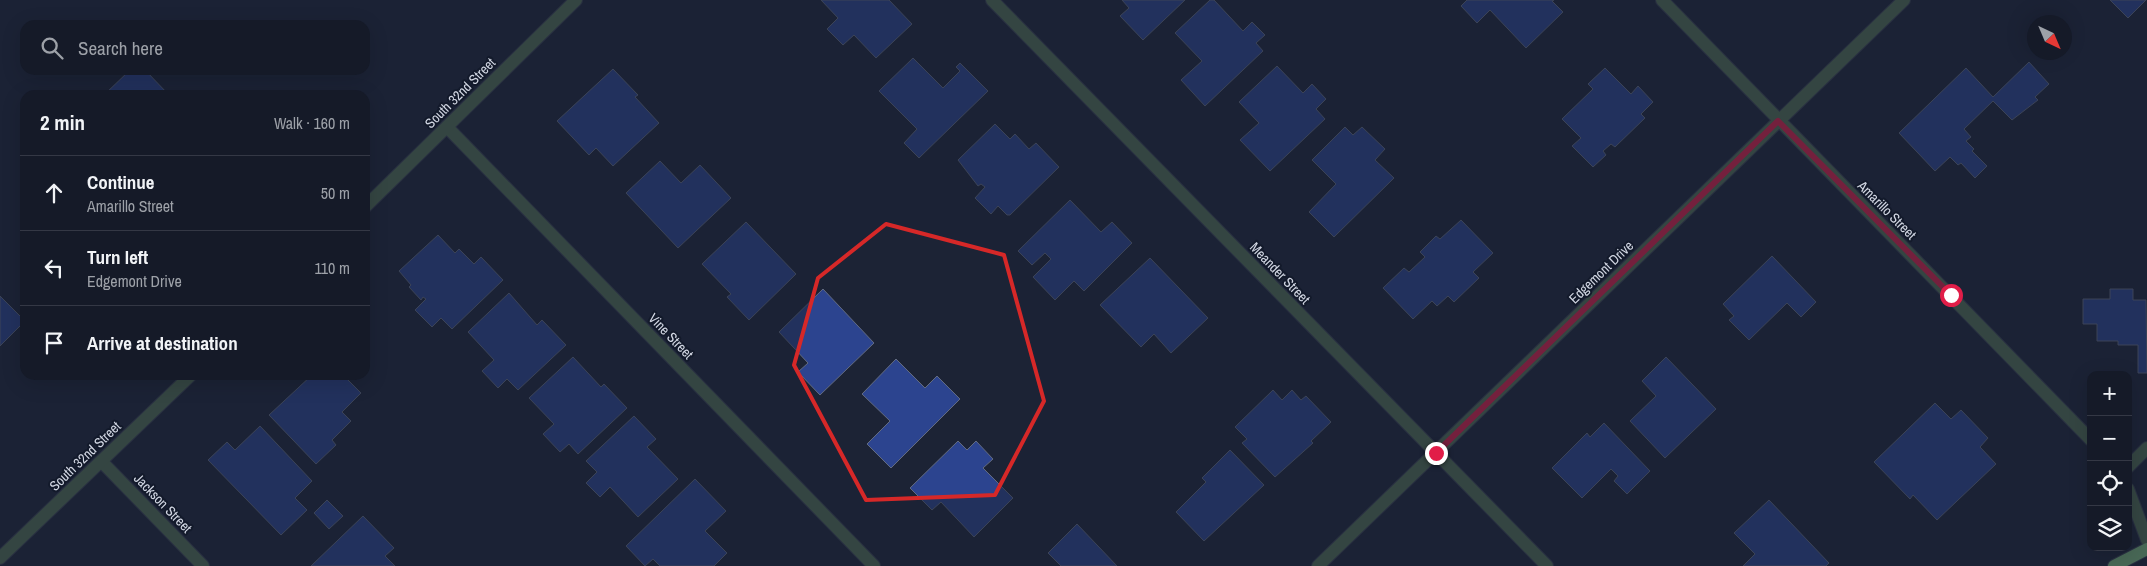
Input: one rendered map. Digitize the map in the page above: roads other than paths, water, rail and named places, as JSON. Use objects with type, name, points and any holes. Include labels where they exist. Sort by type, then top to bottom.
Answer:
[{"type":"main road","points":[[2114,566],[2147,549]]},
{"type":"street","name":"South 32nd Street","points":[[370,202],[576,0]]},
{"type":"street","name":"Meander Street","points":[[992,0],[1547,566]]},
{"type":"street","name":"Amarillo Street","points":[[1662,0],[2087,436]]},
{"type":"street","name":"Edgemont Drive","points":[[1318,566],[1904,0]]},
{"type":"street","name":"Vine Street","points":[[447,128],[874,566]]},
{"type":"street","name":"South 32nd Street","points":[[0,558],[186,380]]},
{"type":"street","points":[[2132,463],[2147,448]]},
{"type":"street","name":"Jackson Street","points":[[102,462],[202,566]]},
{"type":"street","points":[[2132,500],[2147,540]]}]
